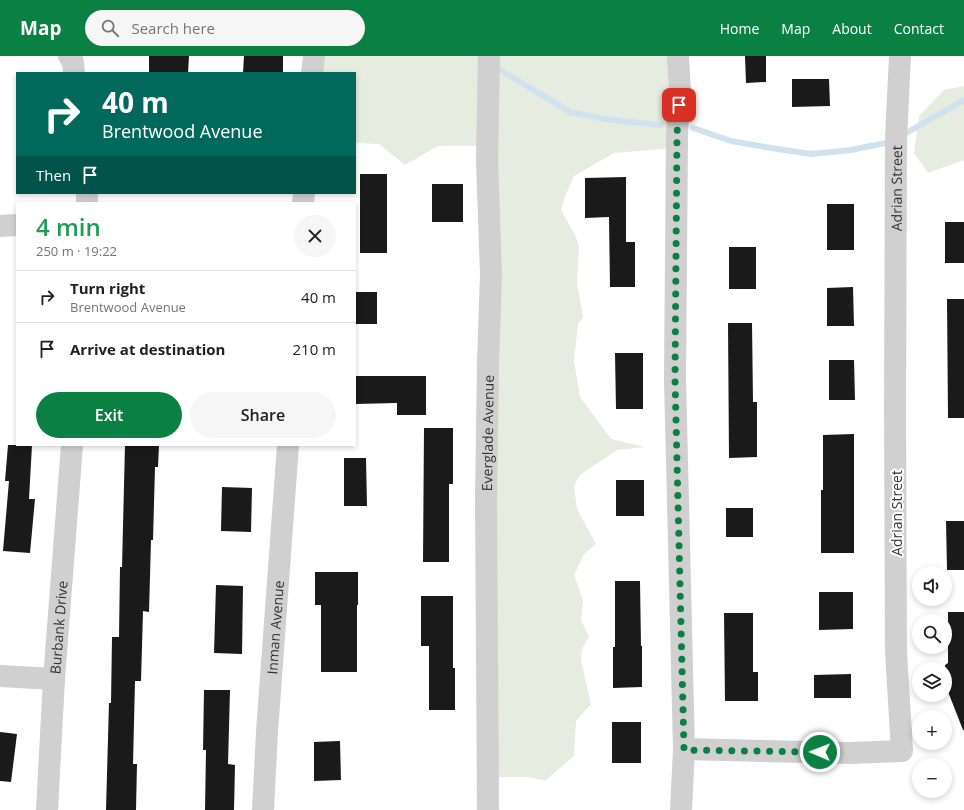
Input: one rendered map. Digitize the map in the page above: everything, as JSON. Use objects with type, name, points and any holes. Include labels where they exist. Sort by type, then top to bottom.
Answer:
[{"type":"street","points":[[69,56],[73,62],[74,72]]},
{"type":"street","points":[[312,72],[314,56]]},
{"type":"street","name":"Everglade Avenue","points":[[488,810],[486,499],[491,274],[487,160],[489,56]]},
{"type":"street","points":[[678,56],[680,91],[677,134],[675,379],[684,750],[681,810]]},
{"type":"street","name":"Adrian Street","points":[[684,750],[850,753],[902,751],[896,652],[895,409],[896,139],[900,56]]},
{"type":"street","points":[[0,226],[16,225]]},
{"type":"street","name":"Burbank Drive","points":[[47,810],[54,679],[72,446]]},
{"type":"street","name":"Inman Avenue","points":[[263,810],[267,732],[288,446]]},
{"type":"street","points":[[0,676],[54,679]]},
{"type":"shaded area","points":[[315,56],[679,56],[674,148],[614,153],[574,176],[565,196],[561,210],[575,235],[579,246],[577,284],[583,316],[578,324],[574,361],[580,397],[611,439],[645,447],[617,450],[580,475],[574,486],[577,509],[596,544],[584,554],[574,575],[583,600],[581,620],[589,637],[582,648],[581,660],[591,704],[576,721],[574,756],[545,781],[530,777],[489,777],[480,146],[438,146],[405,165],[379,144],[356,143],[356,72],[314,72]]},
{"type":"shaded area","points":[[964,86],[964,160],[928,173],[914,153],[919,116],[944,90]]},
{"type":"building","points":[[149,56],[189,56],[188,72],[149,72]]},
{"type":"building","points":[[244,56],[283,56],[283,72],[243,72]]},
{"type":"building","points":[[745,56],[766,56],[766,82],[746,83]]},
{"type":"building","points":[[792,79],[829,79],[830,106],[792,107]]},
{"type":"building","points":[[360,174],[387,174],[387,253],[360,253]]},
{"type":"building","points":[[626,177],[626,242],[635,242],[635,287],[610,287],[609,217],[585,218],[585,178]]},
{"type":"building","points":[[432,184],[463,184],[463,222],[432,222]]},
{"type":"building","points":[[827,204],[854,204],[854,250],[827,250]]},
{"type":"building","points":[[945,222],[964,222],[964,263],[945,263]]},
{"type":"building","points":[[729,247],[756,247],[756,289],[729,289]]},
{"type":"building","points":[[853,287],[854,326],[827,326],[827,288]]},
{"type":"building","points":[[356,292],[377,292],[377,324],[356,324]]},
{"type":"building","points":[[947,299],[964,299],[964,418],[948,418]]},
{"type":"building","points":[[728,323],[752,323],[753,402],[757,402],[757,457],[729,458]]},
{"type":"building","points":[[615,353],[643,353],[643,409],[616,409]]},
{"type":"building","points":[[829,360],[854,360],[855,400],[829,400]]},
{"type":"building","points":[[356,376],[426,376],[426,415],[397,415],[397,403],[356,404]]},
{"type":"building","points":[[424,428],[453,428],[453,484],[449,484],[449,562],[423,562]]},
{"type":"building","points":[[854,434],[854,553],[821,553],[823,435]]},
{"type":"building","points":[[8,445],[32,446],[29,499],[35,499],[30,553],[3,551],[9,481],[5,481]]},
{"type":"building","points":[[125,446],[159,446],[158,467],[155,467],[149,612],[143,611],[141,681],[135,681],[133,764],[137,764],[136,810],[106,810],[109,703],[111,703],[112,637],[119,637],[120,567],[122,567]]},
{"type":"building","points":[[344,458],[366,458],[367,506],[344,506]]},
{"type":"building","points":[[616,480],[644,480],[644,516],[616,516]]},
{"type":"building","points":[[222,487],[252,488],[251,532],[221,531]]},
{"type":"building","points":[[726,508],[753,508],[753,537],[726,537]]},
{"type":"building","points":[[946,521],[964,521],[964,570],[952,570],[952,566],[947,566]]},
{"type":"building","points":[[315,572],[358,572],[357,672],[321,672],[321,605],[315,605]]},
{"type":"building","points":[[615,581],[640,581],[642,687],[613,688],[613,647],[615,647]]},
{"type":"building","points":[[216,585],[243,586],[242,654],[214,653]]},
{"type":"building","points":[[819,592],[853,592],[853,629],[819,630]]},
{"type":"building","points":[[421,596],[453,596],[453,668],[455,668],[455,710],[429,710],[429,646],[421,646]]},
{"type":"building","points":[[948,612],[964,612],[964,730],[952,702],[952,662],[948,662],[948,654],[952,654],[952,614],[948,614]]},
{"type":"building","points":[[724,613],[753,613],[753,672],[758,672],[758,701],[725,701]]},
{"type":"building","points":[[851,674],[851,698],[814,698],[814,675]]},
{"type":"building","points":[[204,690],[230,690],[228,764],[235,765],[234,810],[205,810],[206,750],[203,750]]},
{"type":"building","points":[[612,722],[641,722],[641,763],[612,763]]},
{"type":"building","points":[[0,732],[17,734],[11,782],[0,781]]},
{"type":"building","points":[[340,741],[341,780],[314,781],[314,742]]},
{"type":"waterway","points":[[494,66],[570,112],[611,120],[660,125]]},
{"type":"waterway","points":[[901,136],[964,100]]},
{"type":"waterway","points":[[693,128],[731,141],[811,154],[851,150],[891,142]]},
{"type":"route","points":[[679,105],[677,134],[675,379],[684,750],[820,752]]}]
